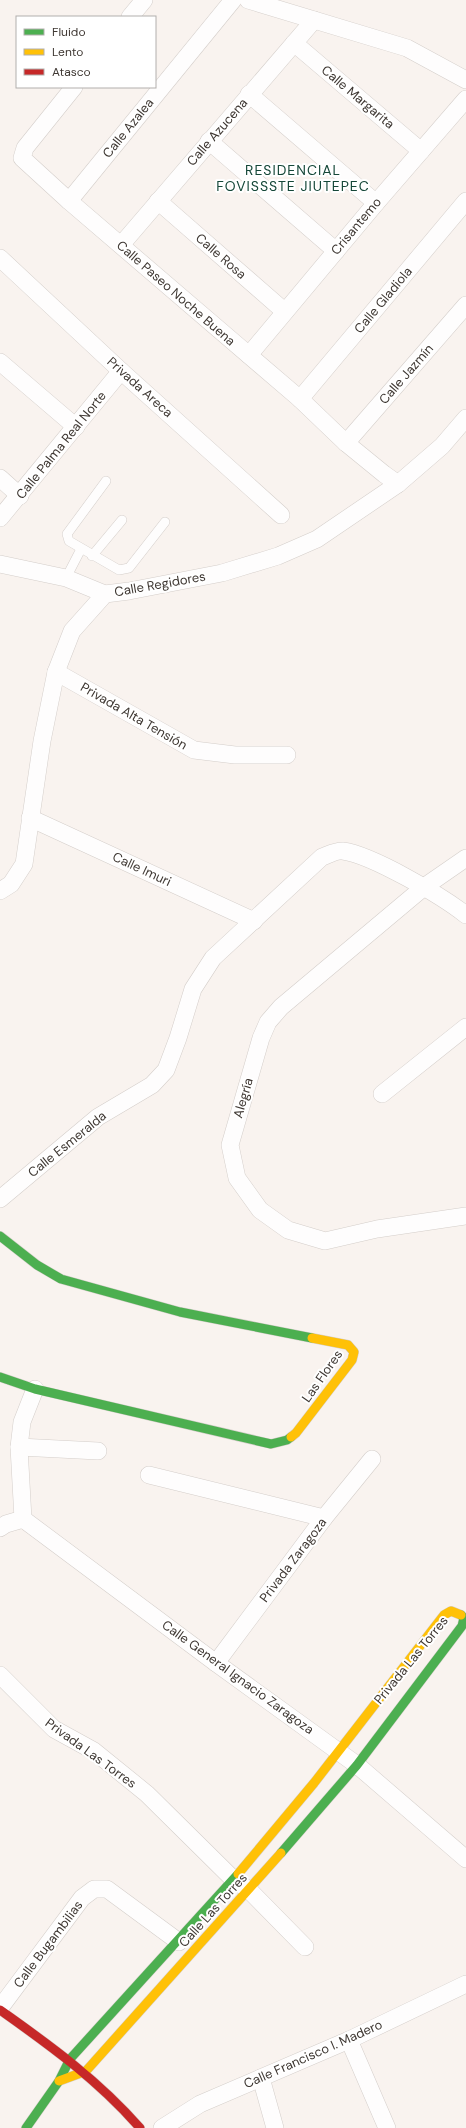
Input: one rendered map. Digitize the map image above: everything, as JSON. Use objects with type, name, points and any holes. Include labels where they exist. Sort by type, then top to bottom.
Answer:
[{"type":"street","points":[[131,16],[144,0]]},
{"type":"street","name":"Calle Azalea","points":[[69,201],[233,0]]},
{"type":"street","points":[[248,0],[407,48],[466,80]]},
{"type":"street","name":"Calle Azucena","points":[[121,245],[314,20]]},
{"type":"street","name":"Calle Margarita","points":[[294,43],[421,151]]},
{"type":"street","name":"Calle Paseo Noche Buena","points":[[73,88],[25,148],[22,158],[69,201],[300,399],[346,443],[398,484]]},
{"type":"street","points":[[249,94],[376,203]]},
{"type":"street","name":"Crisantemo","points":[[249,355],[284,311],[466,100]]},
{"type":"street","points":[[209,141],[336,251]]},
{"type":"street","name":"Calle Rosa","points":[[158,201],[284,311]]},
{"type":"street","name":"Calle Gladiola","points":[[300,399],[466,202]]},
{"type":"street","name":"Privada Areca","points":[[0,258],[121,371],[281,515]]},
{"type":"street","name":"Calle Jazmín","points":[[346,443],[466,305]]},
{"type":"street","points":[[0,362],[76,427]]},
{"type":"street","name":"Calle Palma Real Norte","points":[[0,518],[20,496],[121,371]]},
{"type":"street","name":"Calle Regidores","points":[[0,891],[11,884],[24,864],[42,741],[56,672],[72,632],[105,594],[129,591],[222,573],[278,556],[317,539],[398,484],[442,446],[466,418]]},
{"type":"street","points":[[0,478],[20,496]]},
{"type":"street","points":[[0,564],[66,578],[105,594]]},
{"type":"street","name":"Privada Alta Tensión","points":[[56,672],[194,750],[235,755],[287,755]]},
{"type":"street","name":"Calle Imuri","points":[[30,818],[254,921]]},
{"type":"street","name":"Calle Esmeralda","points":[[0,1200],[98,1117],[152,1085],[166,1070],[178,1038],[193,989],[212,958],[322,857],[342,850],[370,860],[424,887],[466,914]]},
{"type":"street","name":"Alegría","points":[[466,858],[424,887],[281,1007],[268,1022],[261,1038],[230,1145],[237,1178],[260,1210],[288,1230],[325,1241],[377,1229],[466,1216]]},
{"type":"street","points":[[382,1094],[466,1027]]},
{"type":"street","name":"Las Flores","points":[[0,1236],[37,1265],[60,1279],[180,1312],[348,1345],[354,1352],[352,1360],[296,1433],[287,1440],[271,1444],[35,1389],[0,1377]]},
{"type":"street","points":[[0,1528],[6,1524],[23,1519],[20,1447],[22,1422],[35,1389]]},
{"type":"street","points":[[20,1447],[98,1451]]},
{"type":"street","name":"Privada Zaragoza","points":[[216,1663],[324,1518],[372,1459]]},
{"type":"street","points":[[149,1475],[324,1518]]},
{"type":"street","name":"Calle General Ignacio Zaragoza","points":[[23,1519],[216,1663],[357,1764],[466,1859]]},
{"type":"street","name":"Privada Las Torres","points":[[340,1751],[444,1615],[451,1611],[459,1613],[464,1618],[462,1626],[357,1764]]},
{"type":"street","name":"Privada Las Torres","points":[[0,1675],[54,1729],[94,1751],[147,1794],[234,1880],[249,1890],[305,1947]]},
{"type":"street","name":"Calle Las Torres","points":[[26,2128],[59,2082],[70,2059],[179,1942],[234,1880],[340,1751]]},
{"type":"street","name":"Calle Las Torres","points":[[86,2071],[249,1890],[357,1764]]},
{"type":"street","name":"Calle Bugambilias","points":[[0,2009],[82,1898],[94,1889],[107,1888],[179,1942]]},
{"type":"street","name":"Calle Francisco I. Madero","points":[[162,2128],[200,2104],[349,2040],[466,1984]]},
{"type":"street","points":[[0,2009],[86,2071],[118,2102],[140,2128]]},
{"type":"street","points":[[349,2040],[387,2128]]},
{"type":"street","points":[[59,2082],[86,2071]]},
{"type":"street","points":[[261,2078],[275,2128]]},
{"type":"lane","points":[[106,481],[67,534],[69,541],[92,556],[119,570],[129,568],[166,522]]},
{"type":"lane","points":[[92,556],[122,520]]},
{"type":"lane","points":[[66,578],[81,549]]},
{"type":"traffic: fast","points":[[0,1236],[37,1265],[61,1279],[180,1312],[312,1338]]},
{"type":"traffic: fast","points":[[0,1377],[35,1389],[271,1444],[287,1440],[291,1437]]},
{"type":"traffic: fast","points":[[281,1853],[357,1765],[462,1626],[464,1618],[461,1615]]},
{"type":"traffic: fast","points":[[26,2128],[59,2081],[70,2059],[238,1874]]},
{"type":"traffic: slow","points":[[291,1437],[296,1433],[352,1360],[354,1352],[348,1345],[312,1338]]},
{"type":"traffic: slow","points":[[238,1874],[314,1783],[444,1615],[451,1611],[461,1615]]},
{"type":"traffic: slow","points":[[59,2081],[86,2071],[281,1853]]},
{"type":"traffic: jam","points":[[0,2010],[74,2065],[108,2095],[140,2128]]},
{"type":"district","name":"RESIDENCIAL FOVISSSTE JIUTEPEC","points":[[293,178]]}]
